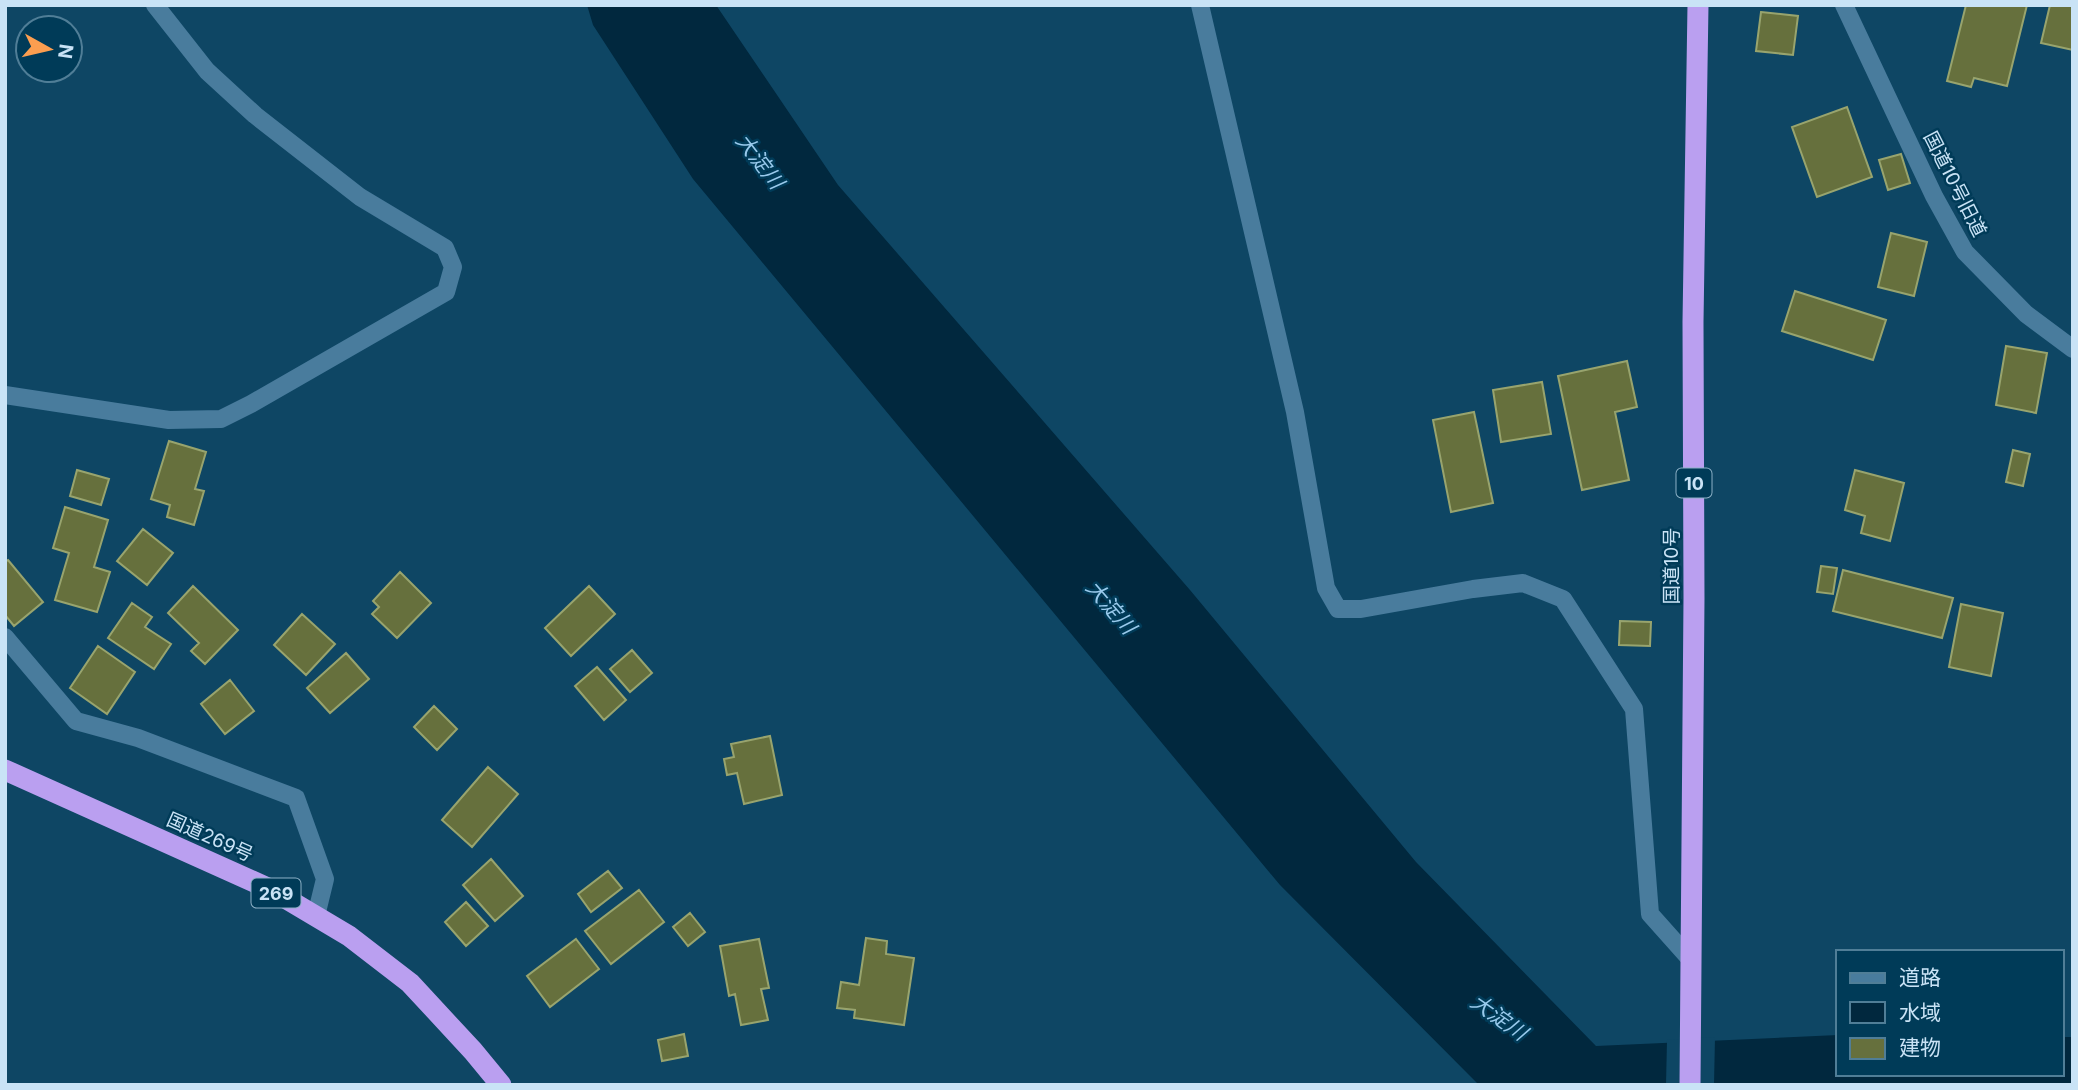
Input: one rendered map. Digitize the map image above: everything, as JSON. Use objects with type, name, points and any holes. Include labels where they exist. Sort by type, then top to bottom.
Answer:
[{"type":"highway","name":"国道10号","points":[[1690,1085],[1693,322],[1698,5]]},
{"type":"highway","name":"国道269号","points":[[5,770],[270,889],[349,936],[410,983],[501,1085]]},
{"type":"street","points":[[5,395],[169,420],[221,419],[446,292],[453,267],[445,248],[360,197],[255,115],[207,71],[155,5]]},
{"type":"street","points":[[1200,5],[1295,412],[1326,588],[1338,608],[1350,609],[1523,583],[1563,599],[1634,709],[1650,914],[1691,960]]},
{"type":"street","name":"国道10号旧道","points":[[1844,5],[1934,196],[1965,252],[2026,314],[2073,349]]},
{"type":"street","points":[[5,637],[76,721],[138,738],[296,798],[325,879],[316,916]]},
{"type":"water","name":"大淀川","points":[[587,5],[716,5],[838,185],[1190,590],[1416,862],[1596,1046],[1836,1035],[1836,1076],[2064,1076],[2064,1037],[2073,1037],[2073,1085],[1479,1085],[1280,885],[693,179],[593,25]]},
{"type":"pier","points":[[1715,1037],[1714,1085],[1666,1085],[1667,1040]]},
{"type":"building","points":[[1966,5],[2027,5],[2007,86],[1974,78],[1971,87],[1947,81]]},
{"type":"building","points":[[2050,5],[2073,5],[2073,50],[2041,43]]},
{"type":"building","points":[[1761,12],[1798,16],[1793,55],[1756,51]]},
{"type":"building","points":[[1847,107],[1872,177],[1817,197],[1792,127]]},
{"type":"building","points":[[1901,154],[1910,183],[1888,190],[1879,160]]},
{"type":"building","points":[[1891,233],[1927,242],[1914,296],[1878,287]]},
{"type":"building","points":[[1795,291],[1886,320],[1873,360],[1782,331]]},
{"type":"building","points":[[2006,346],[2047,353],[2036,413],[1996,405]]},
{"type":"building","points":[[1627,361],[1637,407],[1615,412],[1629,480],[1582,490],[1558,376]]},
{"type":"building","points":[[1542,382],[1551,434],[1501,442],[1493,390]]},
{"type":"building","points":[[1474,412],[1493,503],[1451,512],[1433,420]]},
{"type":"building","points":[[169,441],[206,452],[195,489],[204,491],[194,525],[167,517],[170,505],[151,499]]},
{"type":"building","points":[[2013,450],[2030,454],[2023,486],[2006,482]]},
{"type":"building","points":[[77,470],[109,479],[101,505],[70,496]]},
{"type":"building","points":[[1855,470],[1904,483],[1890,541],[1861,533],[1865,516],[1845,510]]},
{"type":"building","points":[[65,507],[108,520],[94,567],[110,572],[97,612],[55,600],[69,553],[53,548]]},
{"type":"building","points":[[143,529],[173,553],[147,585],[117,561]]},
{"type":"building","points":[[8,560],[43,602],[14,626],[5,615],[5,562]]},
{"type":"building","points":[[1821,566],[1837,568],[1833,594],[1817,592]]},
{"type":"building","points":[[1843,570],[1953,598],[1942,638],[1833,611]]},
{"type":"building","points":[[400,572],[431,603],[397,638],[372,614],[379,607],[373,601]]},
{"type":"building","points":[[193,586],[238,630],[205,664],[191,651],[199,643],[168,613]]},
{"type":"building","points":[[589,586],[615,614],[571,656],[545,628]]},
{"type":"building","points":[[132,603],[152,617],[145,627],[171,644],[154,669],[108,638]]},
{"type":"building","points":[[1961,604],[2003,613],[1991,676],[1949,667]]},
{"type":"building","points":[[302,614],[335,644],[306,675],[274,645]]},
{"type":"building","points":[[1620,621],[1651,622],[1650,646],[1619,645]]},
{"type":"building","points":[[98,646],[135,672],[107,714],[70,688]]},
{"type":"building","points":[[632,650],[652,673],[630,692],[610,669]]},
{"type":"building","points":[[346,653],[369,679],[330,713],[307,688]]},
{"type":"building","points":[[597,667],[626,700],[604,720],[575,686]]},
{"type":"building","points":[[230,680],[254,711],[225,734],[201,704]]},
{"type":"building","points":[[434,706],[457,729],[437,750],[414,727]]},
{"type":"building","points":[[770,736],[782,795],[744,804],[737,773],[727,775],[724,759],[734,757],[731,744]]},
{"type":"building","points":[[488,767],[518,794],[472,847],[442,820]]},
{"type":"building","points":[[491,859],[523,896],[495,921],[463,885]]},
{"type":"building","points":[[608,871],[622,888],[591,912],[578,894]]},
{"type":"building","points":[[639,890],[664,922],[611,964],[585,931]]},
{"type":"building","points":[[466,902],[488,926],[466,946],[445,922]]},
{"type":"building","points":[[690,913],[705,932],[688,946],[673,927]]},
{"type":"building","points":[[866,938],[887,941],[886,954],[914,958],[904,1025],[854,1018],[855,1010],[837,1008],[841,982],[859,985]]},
{"type":"building","points":[[576,939],[599,969],[550,1007],[527,976]]},
{"type":"building","points":[[759,939],[769,988],[761,989],[768,1020],[741,1025],[735,994],[729,996],[720,946]]},
{"type":"building","points":[[684,1034],[688,1056],[662,1061],[658,1040]]}]
